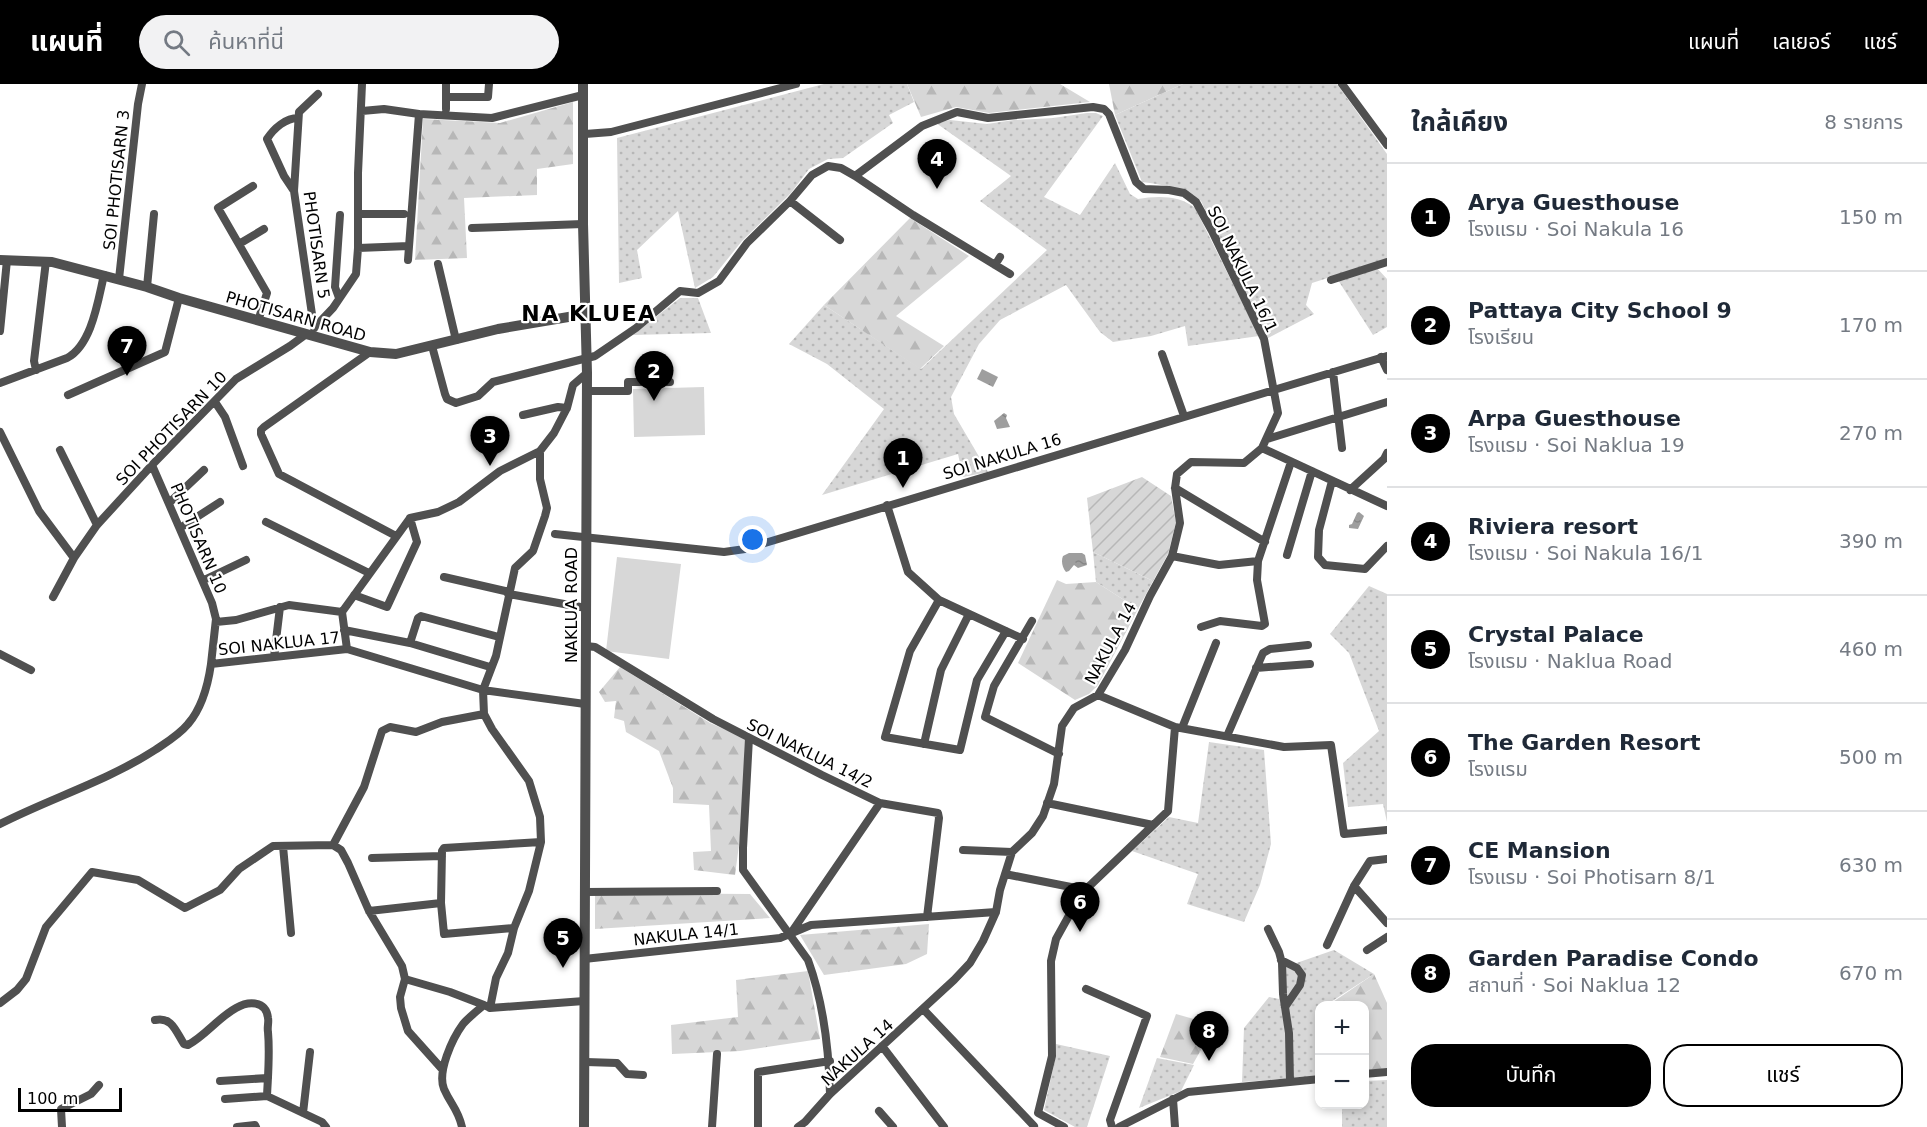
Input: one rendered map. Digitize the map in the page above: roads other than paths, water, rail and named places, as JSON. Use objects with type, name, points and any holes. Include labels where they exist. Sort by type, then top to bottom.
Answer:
[{"type":"street","name":"SOI PHOTISARN 3","points":[[119,279],[142,84]]},
{"type":"street","name":"SOI PHOTISARN 10","points":[[53,597],[74,558],[97,525],[153,465],[236,379],[310,333],[333,308],[356,274],[362,84]]},
{"type":"street","points":[[446,84],[446,109]]},
{"type":"street","points":[[446,97],[488,98],[489,84]]},
{"type":"street","points":[[585,134],[611,132],[796,84]]},
{"type":"street","points":[[1342,84],[1387,146]]},
{"type":"street","points":[[362,111],[384,109],[419,114],[492,118],[583,90]]},
{"type":"street","name":"NAKLUA ROAD","points":[[583,90],[585,134],[583,224],[587,359],[584,1127]]},
{"type":"street","points":[[294,191],[284,176],[267,139],[288,119],[298,118],[300,109],[318,94]]},
{"type":"street","name":"SOI NAKULA 16/1","points":[[855,176],[922,126],[957,112],[988,118],[1093,106],[1104,109],[1109,114],[1136,182],[1144,189],[1169,190],[1184,194],[1196,202],[1264,339],[1275,390]]},
{"type":"street","points":[[408,260],[419,114]]},
{"type":"street","name":"PHOTISARN 5","points":[[298,118],[294,191],[310,333]]},
{"type":"street","points":[[432,346],[447,399],[456,404],[478,396],[493,382],[595,356],[636,328],[680,291],[698,293],[719,281],[747,243],[790,201],[812,175],[828,166],[841,168],[855,176],[913,216],[1010,274]]},
{"type":"street","points":[[253,186],[218,208],[267,293],[258,321]]},
{"type":"street","points":[[790,201],[840,240]]},
{"type":"street","points":[[147,287],[154,214]]},
{"type":"street","points":[[359,214],[404,214]]},
{"type":"street","points":[[339,298],[335,287],[340,215]]},
{"type":"street","points":[[472,228],[583,224]]},
{"type":"street","points":[[239,244],[264,229]]},
{"type":"street","points":[[358,248],[409,246]]},
{"type":"street","points":[[995,265],[1000,257]]},
{"type":"street","name":"PHOTISARN ROAD","points":[[4,260],[46,261],[105,275],[370,352],[396,354],[498,329],[586,314]]},
{"type":"street","points":[[0,330],[4,260]]},
{"type":"street","points":[[36,370],[34,361],[46,261]]},
{"type":"street","points":[[1331,280],[1387,262]]},
{"type":"street","points":[[438,264],[456,340]]},
{"type":"street","points":[[0,383],[68,358],[77,352],[93,320],[105,275]]},
{"type":"street","points":[[68,395],[165,352],[179,298]]},
{"type":"street","points":[[370,352],[264,427],[261,434],[279,474],[396,536]]},
{"type":"street","points":[[1162,354],[1184,416]]},
{"type":"street","points":[[1384,356],[1387,370]]},
{"type":"street","name":"SOI NAKULA 16","points":[[555,534],[724,552],[745,549],[1384,356]]},
{"type":"street","points":[[1332,372],[1342,448]]},
{"type":"street","points":[[347,649],[342,612],[410,518],[438,512],[459,502],[500,471],[540,451],[555,433],[567,408],[573,385],[587,373]]},
{"type":"street","points":[[587,391],[628,391],[628,382],[670,382]]},
{"type":"street","points":[[1266,542],[1175,488],[1177,474],[1191,462],[1244,463],[1262,448],[1278,413],[1275,390]]},
{"type":"street","points":[[215,402],[225,417],[243,466]]},
{"type":"street","points":[[1267,439],[1387,402]]},
{"type":"street","points":[[524,415],[558,407],[567,408]]},
{"type":"street","points":[[0,432],[39,511],[74,558]]},
{"type":"street","points":[[1262,448],[1387,506]]},
{"type":"street","points":[[60,450],[97,525]]},
{"type":"street","points":[[462,1127],[458,1111],[444,1090],[442,1069],[463,1024],[487,1006],[514,928],[530,891],[541,842],[540,817],[530,781],[483,714],[483,690],[496,656],[515,568],[533,551],[547,508],[540,479],[540,451]]},
{"type":"street","points":[[1350,490],[1384,459],[1387,453]]},
{"type":"street","points":[[1202,627],[1220,621],[1264,625],[1257,580],[1258,561],[1291,462]]},
{"type":"street","name":"PHOTISARN 10","points":[[153,465],[204,580],[216,615],[216,622]]},
{"type":"street","points":[[169,503],[204,470]]},
{"type":"street","points":[[1287,555],[1312,471]]},
{"type":"street","points":[[1332,481],[1318,530],[1318,556],[1325,565],[1365,569],[1387,546]]},
{"type":"street","name":"NAKULA 14","points":[[798,1127],[830,1094],[924,1010],[970,963],[983,941],[996,912],[1012,852],[1032,833],[1043,816],[1054,784],[1062,726],[1074,708],[1098,695],[1125,650],[1172,556],[1180,523],[1175,488]]},
{"type":"street","points":[[180,528],[220,502]]},
{"type":"street","points":[[887,505],[908,572],[939,600],[1023,639]]},
{"type":"street","points":[[354,595],[387,607],[417,542],[410,518]]},
{"type":"street","points":[[266,522],[369,573]]},
{"type":"street","points":[[1172,556],[1219,565],[1258,561]]},
{"type":"street","points":[[204,580],[246,560]]},
{"type":"street","points":[[444,577],[505,591],[509,594],[586,608]]},
{"type":"street","points":[[939,600],[910,651],[885,737],[960,750],[977,680],[1006,631]]},
{"type":"street","points":[[211,664],[216,622],[243,618],[289,605],[342,612]]},
{"type":"street","points":[[274,657],[280,607]]},
{"type":"street","points":[[924,744],[941,670],[969,614]]},
{"type":"street","points":[[410,643],[418,618],[421,616],[499,637]]},
{"type":"street","points":[[1032,621],[994,686],[986,717],[1059,754]]},
{"type":"street","points":[[344,630],[410,643],[490,667]]},
{"type":"street","points":[[924,1010],[1034,1126],[1052,1056],[1051,961],[1056,939],[1082,894],[1168,811],[1178,728],[1216,643]]},
{"type":"street","points":[[1227,736],[1266,650],[1308,645]]},
{"type":"street","name":"SOI NAKLUA 14/2","points":[[586,646],[595,647],[713,719],[880,803],[935,811],[939,814],[927,917]]},
{"type":"street","name":"SOI NAKLUA 17","points":[[0,824],[126,767],[176,736],[189,723],[200,705],[211,664],[347,649],[483,690],[585,704]]},
{"type":"street","points":[[0,654],[31,670]]},
{"type":"street","points":[[1256,668],[1310,664]]},
{"type":"street","points":[[1098,695],[1178,728],[1284,747],[1331,745],[1344,834],[1387,830]]},
{"type":"street","points":[[333,845],[360,796],[385,728],[416,732],[442,722],[483,714]]},
{"type":"street","points":[[749,738],[743,848],[744,870],[808,960],[814,976],[830,1061],[830,1094]]},
{"type":"street","points":[[790,935],[880,803]]},
{"type":"street","points":[[1047,803],[1153,825]]},
{"type":"street","points":[[514,928],[444,934],[441,903],[444,848],[541,842]]},
{"type":"street","points":[[0,1003],[22,985],[45,927],[92,872],[138,880],[185,908],[220,890],[238,869],[273,846],[333,845],[341,850],[369,911],[402,966],[405,979],[400,997],[408,1031],[442,1069]]},
{"type":"street","points":[[283,846],[291,933]]},
{"type":"street","points":[[963,850],[1012,852]]},
{"type":"street","points":[[372,858],[442,856]]},
{"type":"street","points":[[1327,945],[1354,886],[1370,861],[1387,859]]},
{"type":"street","points":[[1005,874],[1086,890]]},
{"type":"street","points":[[1354,886],[1385,918]]},
{"type":"street","points":[[585,892],[717,891]]},
{"type":"street","points":[[369,911],[441,903]]},
{"type":"street","name":"NAKULA 14/1","points":[[584,959],[780,938],[811,925],[996,912]]},
{"type":"street","points":[[1268,929],[1281,960],[1289,1033],[1290,1082]]},
{"type":"street","points":[[1367,950],[1387,937]]},
{"type":"street","points":[[1281,960],[1297,968],[1302,975],[1300,985],[1286,1007]]},
{"type":"street","points":[[405,979],[487,1006],[584,1001]]},
{"type":"street","points":[[1086,989],[1147,1016],[1110,1120],[1112,1127]]},
{"type":"street","points":[[154,1020],[162,1018],[167,1020],[184,1044],[188,1045],[237,1007],[253,1003],[261,1005],[268,1018],[270,1048],[267,1096]]},
{"type":"street","points":[[882,1046],[944,1127]]},
{"type":"street","points":[[303,1113],[309,1052]]},
{"type":"street","points":[[712,1127],[717,1054]]},
{"type":"street","points":[[758,1127],[758,1072],[830,1061]]},
{"type":"street","points":[[585,1062],[617,1063],[627,1074],[643,1075]]},
{"type":"street","points":[[1369,1074],[1387,1072]]},
{"type":"street","points":[[220,1080],[268,1078]]},
{"type":"street","points":[[1119,1127],[1188,1092],[1315,1080]]},
{"type":"street","points":[[62,1127],[61,1109],[91,1094],[99,1085]]},
{"type":"street","points":[[225,1099],[267,1096],[322,1122],[326,1127]]},
{"type":"street","points":[[1173,1099],[1175,1127]]},
{"type":"street","points":[[879,1111],[893,1127]]},
{"type":"street","points":[[1038,1113],[1064,1127]]},
{"type":"street","points":[[237,1127],[255,1125],[256,1127]]},
{"type":"water","points":[[982,369],[998,377],[993,387],[977,379]]},
{"type":"water","points":[[1004,413],[1007,415],[1010,427],[997,429],[994,421]]},
{"type":"water","points":[[1359,512],[1364,516],[1358,529],[1349,528],[1349,525]]},
{"type":"water","points":[[1069,553],[1085,555],[1087,565],[1078,568],[1074,565],[1066,572],[1062,560],[1063,556]]},
{"type":"place","name":"Riviera resort","points":[[937,189]]},
{"type":"place","name":"CE Mansion","points":[[127,376]]},
{"type":"place","name":"Pattaya City School 9","points":[[654,401]]},
{"type":"place","name":"Arpa Guesthouse","points":[[490,466]]},
{"type":"place","name":"Arya Guesthouse","points":[[903,488]]},
{"type":"place","name":"The Garden Resort","points":[[1080,932]]},
{"type":"place","name":"Crystal Palace","points":[[563,968]]},
{"type":"place","name":"Garden Paradise Condo","points":[[1209,1061]]},
{"type":"district","name":"NA KLUEA","points":[[589,313]]}]
